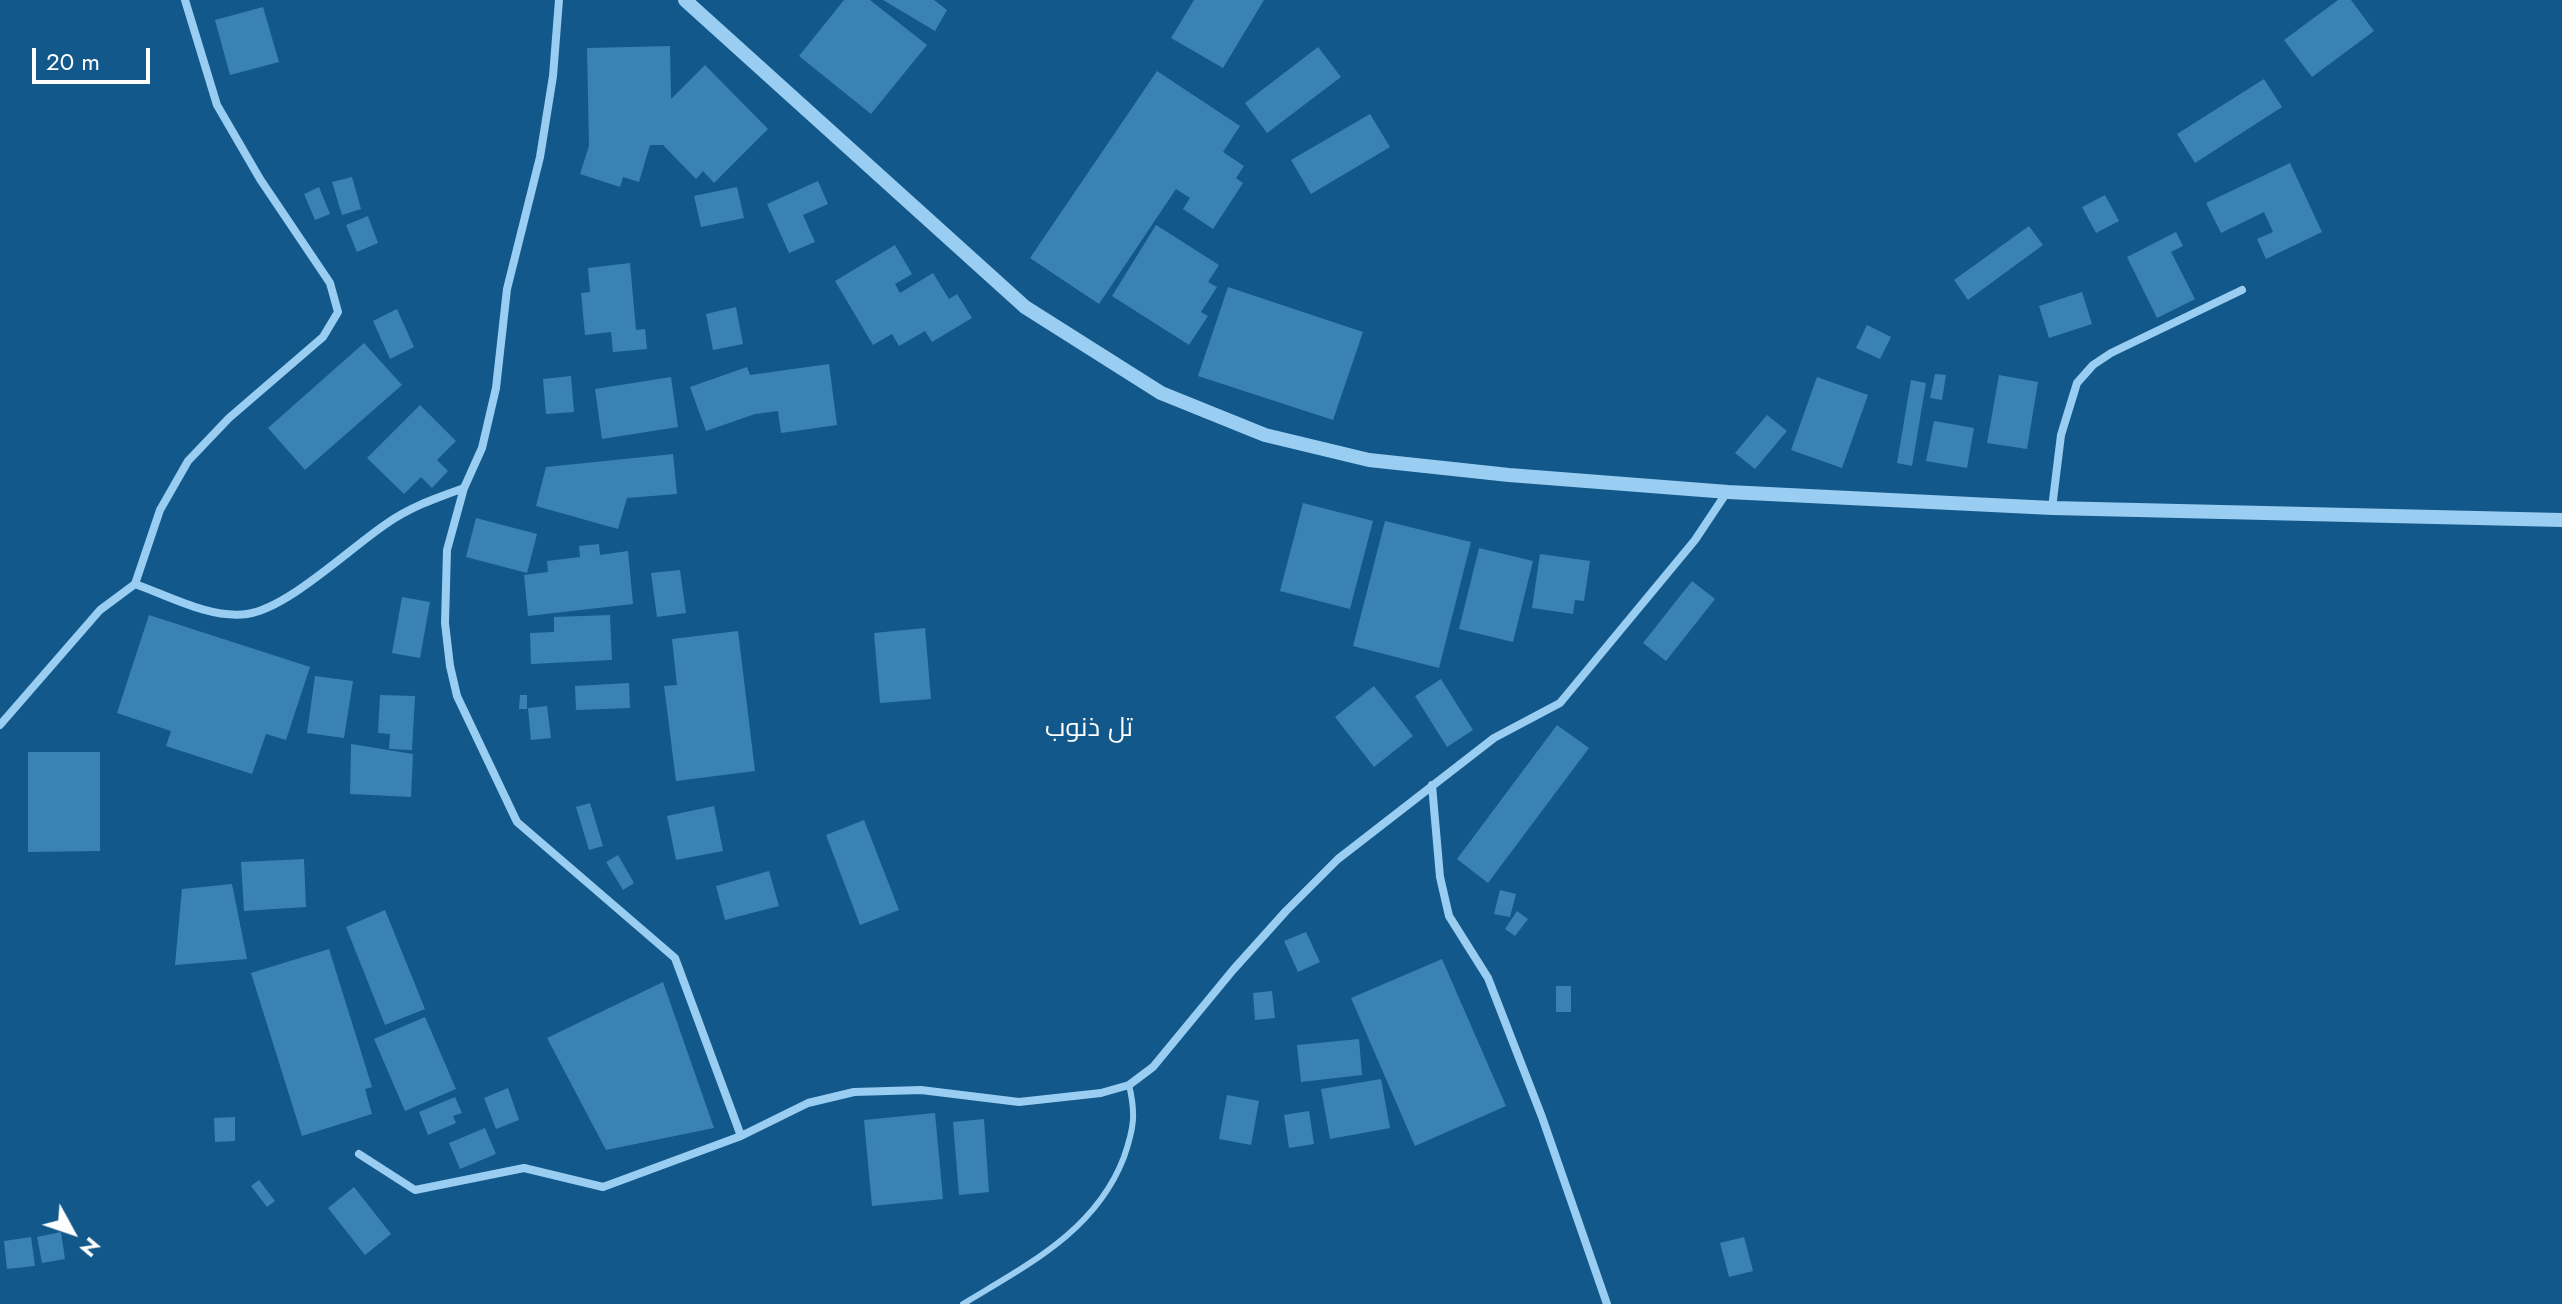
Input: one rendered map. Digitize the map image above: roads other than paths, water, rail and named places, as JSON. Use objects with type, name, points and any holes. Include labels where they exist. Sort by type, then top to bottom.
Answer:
[{"type":"street","points":[[0,725],[100,610],[135,584],[160,510],[188,461],[229,418],[323,337],[338,312],[330,283],[260,179],[217,105],[185,0]]},
{"type":"street","points":[[559,0],[547,116],[540,157],[507,289],[496,388],[482,448],[464,488],[447,550],[445,623],[450,666],[457,696],[517,822],[675,958],[741,1136]]},
{"type":"street","points":[[685,0],[1025,307],[1161,393],[1265,435],[1369,460],[1509,475],[1728,492],[2052,508],[2562,520]]},
{"type":"street","points":[[2052,508],[2061,435],[2077,383],[2111,353],[2242,290]]},
{"type":"street","points":[[135,584],[213,612],[246,614],[276,606],[405,512],[464,488]]},
{"type":"street","points":[[359,1154],[415,1190],[524,1168],[603,1187],[741,1136],[808,1103],[854,1092],[921,1090],[1019,1102],[1101,1093],[1129,1085],[1153,1067],[1233,970],[1338,859],[1494,738],[1560,703],[1695,540],[1728,492]]},
{"type":"street","points":[[1432,785],[1440,877],[1449,916],[1488,978],[1542,1117],[1607,1304]]},
{"type":"lane","points":[[963,1304],[1060,1242],[1102,1201],[1132,1135],[1136,1111],[1129,1085]]},
{"type":"district","name":"تل ذنوب","points":[[1089,730]]}]
